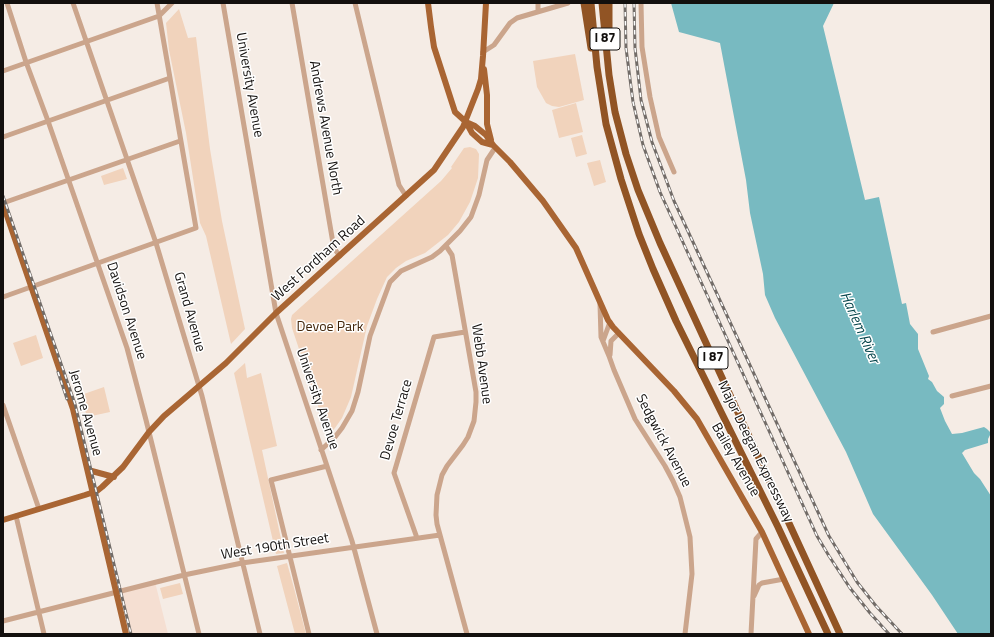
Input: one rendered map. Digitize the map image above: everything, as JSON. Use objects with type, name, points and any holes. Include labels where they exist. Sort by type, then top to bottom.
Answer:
[{"type":"highway","points":[[584,3],[590,41],[600,86]]},
{"type":"highway","name":"Major Deegan Expressway","points":[[591,3],[600,86],[608,130],[621,179],[639,234],[684,338],[778,527],[828,634]]},
{"type":"highway","name":"Major Deegan Expressway","points":[[602,3],[613,103],[621,136],[645,208],[840,634]]},
{"type":"highway","points":[[609,3],[609,75]]},
{"type":"main road","name":"Sedgwick Avenue","points":[[428,3],[434,47],[455,112],[466,122],[472,133],[482,142],[494,147],[510,162],[543,201],[576,248],[609,321]]},
{"type":"main road","name":"West Fordham Road","points":[[3,520],[93,492],[102,487],[127,462],[149,432],[164,416],[226,363],[276,313],[437,167],[466,122],[481,79],[486,3]]},
{"type":"main road","points":[[483,54],[487,95],[487,126],[494,147]]},
{"type":"main road","name":"Jerome Avenue","points":[[3,203],[68,393],[88,470],[126,634]]},
{"type":"main road","name":"Bailey Avenue","points":[[609,321],[618,333],[674,390],[697,419],[762,532],[809,634]]},
{"type":"main road","points":[[88,470],[114,476]]},
{"type":"street","name":"Grand Avenue","points":[[73,3],[156,243],[198,386],[260,634]]},
{"type":"street","points":[[3,298],[196,228],[158,16],[157,3]]},
{"type":"street","points":[[3,71],[158,16],[172,3]]},
{"type":"street","name":"University Avenue","points":[[223,3],[276,313],[354,547],[377,634]]},
{"type":"street","name":"Andrews Avenue North","points":[[292,3],[333,243],[340,256]]},
{"type":"street","points":[[355,3],[399,185],[406,196]]},
{"type":"street","points":[[538,3],[538,11]]},
{"type":"street","points":[[483,54],[494,45],[513,20],[538,11],[568,3]]},
{"type":"street","points":[[641,3],[643,52],[650,98],[659,137],[674,172]]},
{"type":"street","name":"Davidson Avenue","points":[[7,4],[126,348],[149,432],[199,634]]},
{"type":"street","points":[[3,137],[170,78]]},
{"type":"street","points":[[3,203],[180,141]]},
{"type":"street","points":[[321,450],[335,437],[352,411],[358,392],[370,336],[390,282],[401,271],[432,257],[446,246],[471,217],[479,195],[487,160],[494,147]]},
{"type":"street","name":"Webb Avenue","points":[[446,246],[452,255],[476,392],[476,412],[468,437],[447,466],[439,485],[436,500],[436,515],[467,634]]},
{"type":"street","name":"Sedgwick Avenue","points":[[600,302],[603,341],[610,356],[614,370],[635,419],[665,466],[680,497],[690,537],[692,574],[685,634]]},
{"type":"street","points":[[933,332],[991,316]]},
{"type":"street","points":[[603,341],[609,321]]},
{"type":"street","name":"Devoe Terrace","points":[[417,538],[394,473],[434,337],[465,332]]},
{"type":"street","points":[[610,356],[611,341],[618,333]]},
{"type":"street","points":[[952,396],[991,386]]},
{"type":"street","points":[[3,405],[39,509]]},
{"type":"street","points":[[309,634],[271,480],[327,466]]},
{"type":"street","points":[[16,516],[44,634]]},
{"type":"street","points":[[752,634],[752,599],[756,539],[762,532]]},
{"type":"street","name":"West 190th Street","points":[[3,621],[116,593],[184,574],[242,563],[440,535]]},
{"type":"street","points":[[752,599],[759,585],[762,583],[784,579]]},
{"type":"street","points":[[754,580],[759,585]]},
{"type":"shaded area","points":[[155,582],[168,634],[126,634],[117,593]]},
{"type":"green space","points":[[179,9],[188,38],[196,37],[210,149],[222,221],[245,329],[231,344],[206,236],[200,223],[186,133],[169,50],[166,23]]},
{"type":"green space","points":[[575,54],[584,100],[559,107],[546,103],[537,87],[533,61]]},
{"type":"green space","points":[[576,103],[583,132],[559,138],[552,110]]},
{"type":"green space","points":[[582,135],[587,154],[576,157],[571,138]]},
{"type":"green space","name":"Devoe Park","points":[[470,147],[476,149],[479,154],[478,178],[470,202],[459,222],[448,235],[425,253],[406,261],[387,277],[367,326],[351,397],[342,418],[335,428],[333,430],[327,430],[292,328],[292,315],[441,181],[452,168],[451,167],[464,148]]},
{"type":"green space","points":[[600,160],[606,182],[594,186],[587,163]]},
{"type":"green space","points":[[123,168],[127,179],[104,185],[101,176]]},
{"type":"green space","points":[[36,335],[43,358],[21,366],[13,343]]},
{"type":"green space","points":[[245,363],[247,378],[261,373],[277,446],[262,450],[284,553],[276,554],[234,373]]},
{"type":"green space","points":[[104,387],[110,412],[87,417],[81,395]]},
{"type":"green space","points":[[287,563],[306,634],[295,634],[277,566]]},
{"type":"green space","points":[[180,583],[183,594],[163,599],[160,588]]},
{"type":"water","name":"Harlem River","points":[[671,3],[834,3],[823,26],[865,200],[879,197],[902,304],[906,303],[910,324],[918,334],[918,349],[929,376],[928,379],[932,382],[937,391],[944,397],[944,404],[940,408],[952,434],[984,427],[991,433],[988,443],[965,450],[962,453],[974,473],[980,479],[991,496],[991,634],[958,634],[932,595],[873,514],[846,452],[775,318],[765,295],[763,274],[750,213],[746,180],[720,43],[679,32]]},
{"type":"railway","points":[[625,3],[626,48],[633,102],[643,145],[660,192],[817,536],[850,588],[889,634]]},
{"type":"railway","points":[[634,3],[635,48],[641,100],[652,142],[674,201],[829,536],[857,582],[876,606],[902,634]]},
{"type":"railway","points":[[3,196],[75,404],[131,634]]},
{"type":"railway","points":[[58,372],[67,399]]}]
